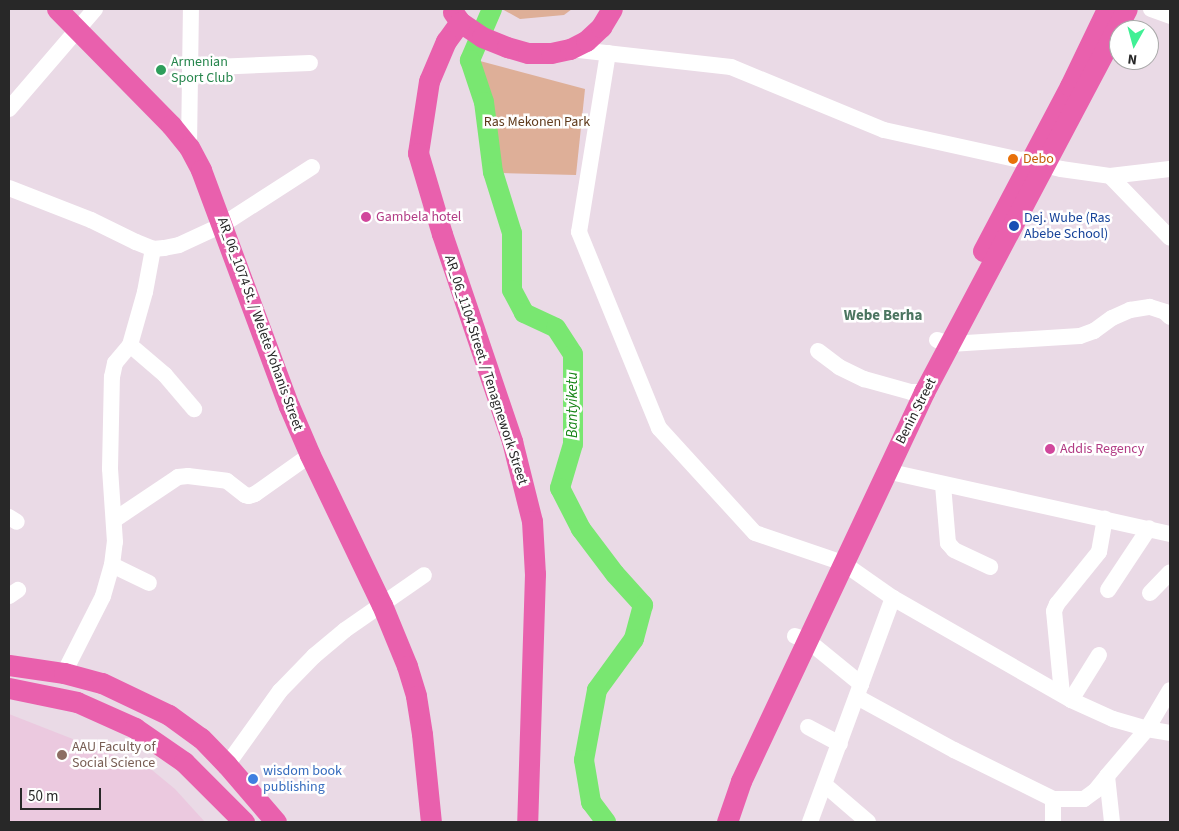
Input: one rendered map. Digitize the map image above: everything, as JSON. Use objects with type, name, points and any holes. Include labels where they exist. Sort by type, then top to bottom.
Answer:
[{"type":"main road","name":"AR_06_1074 St. / Welete Yohanis Street","points":[[58,9],[129,80],[189,147],[201,170],[262,338],[310,455],[398,641],[416,696],[431,822]]},
{"type":"main road","points":[[455,15],[482,37],[507,47],[528,53],[551,53],[570,49],[586,41],[601,28],[612,9]]},
{"type":"main road","name":"Benin Street","points":[[1077,89],[1107,9]]},
{"type":"main road","name":"Benin Street","points":[[715,822],[725,786],[801,638],[1021,175],[1037,164],[1077,89],[1126,9]]},
{"type":"main road","name":"AR_06_1104 Street. / Tenagnework Street","points":[[455,15],[429,81],[418,153],[436,216],[512,441],[532,521],[536,574],[527,822]]},
{"type":"main road","name":"Benin Street","points":[[837,561],[886,471],[918,392]]},
{"type":"main road","name":"Benin Street","points":[[727,822],[801,638]]},
{"type":"main road","points":[[9,665],[64,672],[102,683],[169,715],[201,738],[276,822]]},
{"type":"main road","points":[[9,688],[77,702],[135,728],[184,762],[244,822]]},
{"type":"street","points":[[9,109],[95,9]]},
{"type":"street","points":[[189,147],[191,9]]},
{"type":"street","points":[[1151,9],[1170,16]]},
{"type":"street","points":[[570,49],[731,67],[884,130],[1086,174],[1110,176],[1170,169]]},
{"type":"street","points":[[608,53],[579,232],[659,428],[755,533],[837,561],[893,598],[1066,697],[1113,719],[1147,729],[1170,733]]},
{"type":"street","points":[[190,68],[310,63]]},
{"type":"street","points":[[9,188],[92,220],[153,249],[179,245],[222,225],[312,167]]},
{"type":"street","points":[[1110,176],[1170,238]]},
{"type":"street","points":[[64,672],[103,596],[112,565],[114,520],[110,469],[112,377],[115,363],[130,345],[145,292],[153,249]]},
{"type":"street","points":[[943,342],[1080,336],[1094,331],[1112,318],[1130,310],[1150,307],[1165,312],[1170,317]]},
{"type":"street","points":[[130,345],[170,380],[194,409]]},
{"type":"street","points":[[818,351],[839,367],[864,379],[918,392]]},
{"type":"street","points":[[114,520],[178,477],[188,476],[227,481],[244,495],[249,496],[255,494],[310,455]]},
{"type":"street","points":[[886,471],[1170,534]]},
{"type":"street","points":[[943,485],[948,543],[954,550],[990,567]]},
{"type":"street","points":[[1066,697],[1054,611],[1057,604],[1099,552],[1105,519]]},
{"type":"street","points":[[1108,590],[1149,528]]},
{"type":"street","points":[[112,565],[149,583]]},
{"type":"street","points":[[1150,593],[1170,572]]},
{"type":"street","points":[[227,765],[280,691],[314,656],[345,630],[424,575]]},
{"type":"street","points":[[810,822],[893,598]]},
{"type":"street","points":[[801,638],[859,690],[954,750],[1053,798],[1084,799],[1095,791],[1147,729],[1170,690]]},
{"type":"street","points":[[1066,697],[1099,655]]},
{"type":"street","points":[[808,727],[840,744]]},
{"type":"street","points":[[1108,776],[1112,822]]},
{"type":"street","points":[[825,785],[868,822]]},
{"type":"street","points":[[1053,798],[1053,822]]},
{"type":"shaded area","name":"AAU Faculty of Social Science","points":[[9,714],[152,770],[175,789],[205,822],[9,822]]},
{"type":"green space","points":[[502,9],[572,9],[564,15],[520,19]]},
{"type":"green space","name":"Ras Mekonen Park","points":[[480,61],[585,89],[576,175],[501,173]]},
{"type":"waterway","name":"Bantyiketu","points":[[492,9],[470,60],[484,102],[493,172],[512,233],[512,290],[524,313],[556,328],[573,354],[573,444],[560,488],[581,529],[615,574],[643,605],[634,639],[597,690],[584,760],[591,802],[606,822]]},
{"type":"place","name":"Armenian Sport Club","points":[[161,70]]},
{"type":"place","name":"Debo","points":[[1013,159]]},
{"type":"place","name":"Gambela hotel","points":[[366,217]]},
{"type":"place","name":"Dej. Wube (Ras Abebe School)","points":[[1014,226]]},
{"type":"place","name":"Addis Regency","points":[[1050,449]]},
{"type":"place","name":"AAU Faculty of Social Science","points":[[62,755]]},
{"type":"place","name":"wisdom book publishing","points":[[253,779]]},
{"type":"district","name":"Webe Berha","points":[[883,316]]}]
